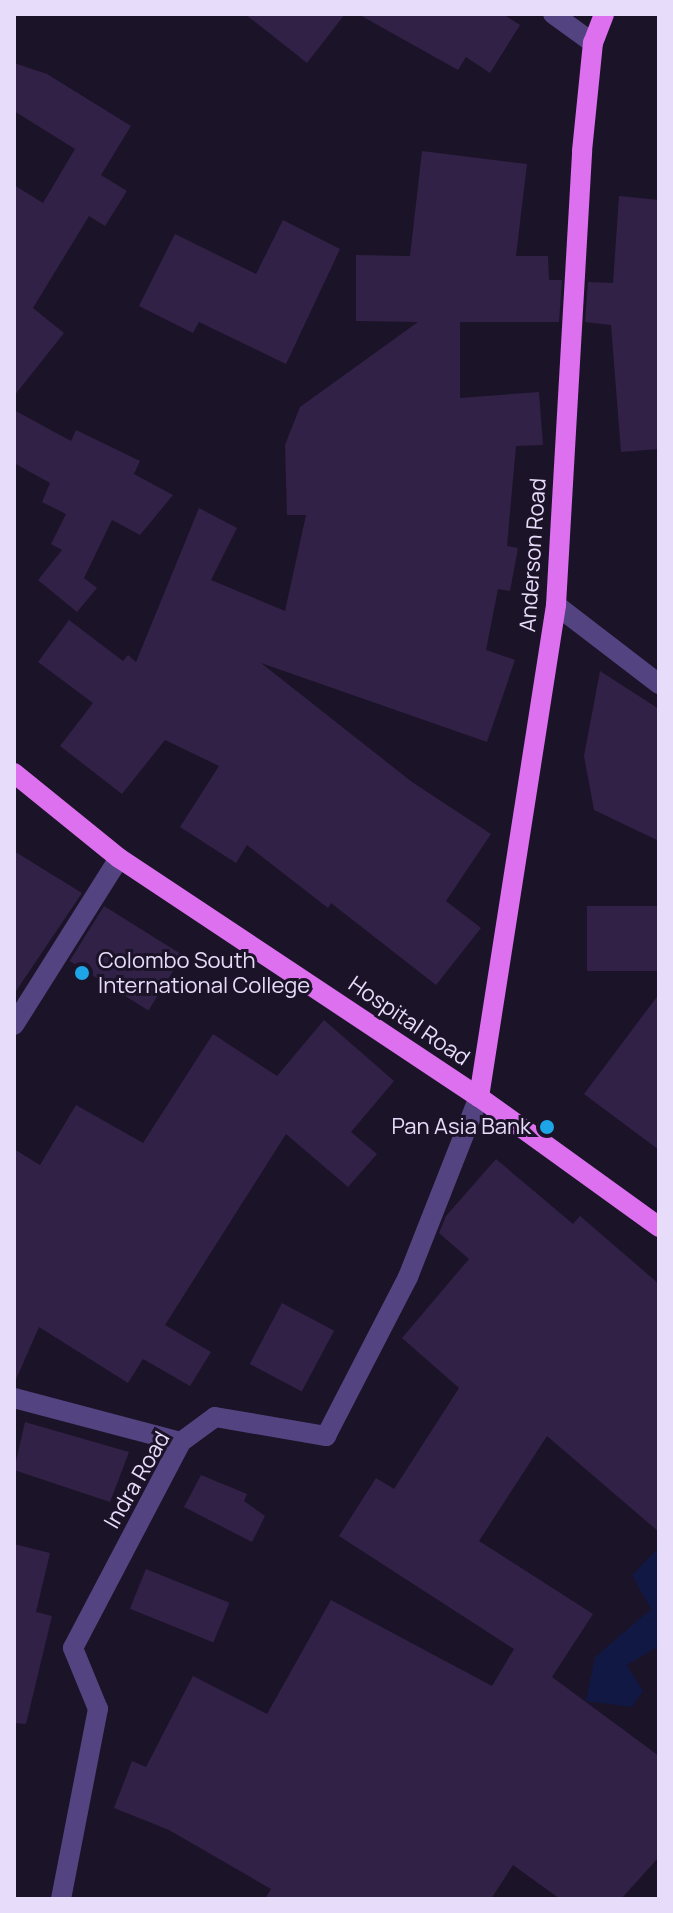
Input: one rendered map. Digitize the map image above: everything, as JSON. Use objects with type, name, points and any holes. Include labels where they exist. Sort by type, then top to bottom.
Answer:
[{"type":"main road","name":"Anderson Road","points":[[479,1097],[556,605],[582,151],[593,43],[604,14]]},
{"type":"main road","name":"Hospital Road","points":[[14,773],[119,858],[479,1097],[659,1227]]},
{"type":"street","points":[[553,14],[593,43]]},
{"type":"street","points":[[556,605],[659,684]]},
{"type":"street","points":[[14,1025],[119,858]]},
{"type":"street","name":"Indra Road","points":[[61,1899],[98,1709],[73,1648],[181,1442],[215,1417],[326,1436],[408,1277],[479,1097]]},
{"type":"street","points":[[14,1398],[181,1442]]},
{"type":"shaded area","points":[[659,1547],[659,1646],[627,1665],[643,1691],[632,1707],[586,1701],[595,1657],[651,1609],[632,1575]]},
{"type":"building","points":[[245,14],[345,14],[307,63]]},
{"type":"building","points":[[358,14],[503,14],[520,25],[490,73],[466,57],[458,70]]},
{"type":"building","points":[[14,63],[47,74],[131,126],[101,175],[127,191],[105,226],[89,216],[33,308],[64,333],[14,396],[14,185],[43,203],[75,149],[14,111]]},
{"type":"building","points":[[422,151],[527,164],[516,256],[548,256],[549,280],[562,280],[559,322],[460,322],[460,398],[539,392],[543,445],[516,446],[507,546],[518,548],[510,591],[498,589],[486,650],[515,660],[487,742],[261,663],[412,782],[491,834],[446,901],[481,928],[436,985],[331,903],[328,908],[247,845],[236,863],[180,827],[219,766],[165,740],[122,794],[60,746],[93,703],[38,662],[69,620],[123,661],[128,655],[136,662],[199,508],[237,528],[211,580],[285,611],[306,515],[287,515],[285,445],[300,407],[418,322],[356,321],[356,255],[410,256]]},
{"type":"building","points":[[619,196],[659,200],[659,449],[621,452],[611,325],[585,322],[588,282],[613,283]]},
{"type":"building","points":[[283,220],[340,249],[286,364],[199,322],[193,333],[139,306],[175,234],[256,274]]},
{"type":"building","points":[[14,410],[71,441],[76,430],[140,461],[134,474],[173,495],[140,535],[112,520],[84,578],[97,588],[77,612],[38,580],[62,550],[51,544],[66,514],[42,502],[50,483],[14,463]]},
{"type":"building","points":[[600,671],[659,709],[659,841],[594,810],[584,756]]},
{"type":"building","points":[[14,851],[82,893],[14,994]]},
{"type":"building","points":[[104,906],[183,955],[148,1010],[70,961]]},
{"type":"building","points":[[587,906],[659,906],[659,971],[587,971]]},
{"type":"building","points":[[659,994],[659,1150],[584,1094]]},
{"type":"building","points":[[324,1020],[394,1081],[351,1132],[377,1154],[348,1187],[286,1134],[165,1325],[211,1352],[190,1386],[143,1359],[128,1383],[39,1327],[14,1384],[14,1149],[40,1165],[76,1105],[143,1143],[213,1034],[277,1076]]},
{"type":"building","points":[[496,1159],[573,1224],[580,1216],[659,1284],[659,1532],[547,1436],[479,1541],[593,1614],[552,1677],[659,1756],[659,1857],[621,1899],[560,1899],[513,1865],[491,1899],[265,1899],[271,1889],[169,1830],[114,1808],[132,1761],[146,1767],[193,1676],[267,1714],[331,1600],[492,1686],[514,1649],[339,1536],[376,1478],[394,1489],[459,1388],[402,1338],[469,1259],[439,1233],[446,1216]]},
{"type":"building","points":[[282,1303],[334,1331],[302,1392],[250,1364]]},
{"type":"building","points":[[25,1422],[129,1452],[110,1502],[14,1470]]},
{"type":"building","points":[[201,1475],[247,1494],[244,1501],[265,1516],[252,1542],[184,1507]]},
{"type":"building","points":[[14,1544],[50,1553],[36,1612],[52,1616],[26,1724],[14,1723]]},
{"type":"building","points":[[146,1569],[229,1603],[213,1643],[130,1609]]},
{"type":"place","name":"Colombo South International College","points":[[82,973]]},
{"type":"place","name":"Pan Asia Bank","points":[[547,1127]]}]
